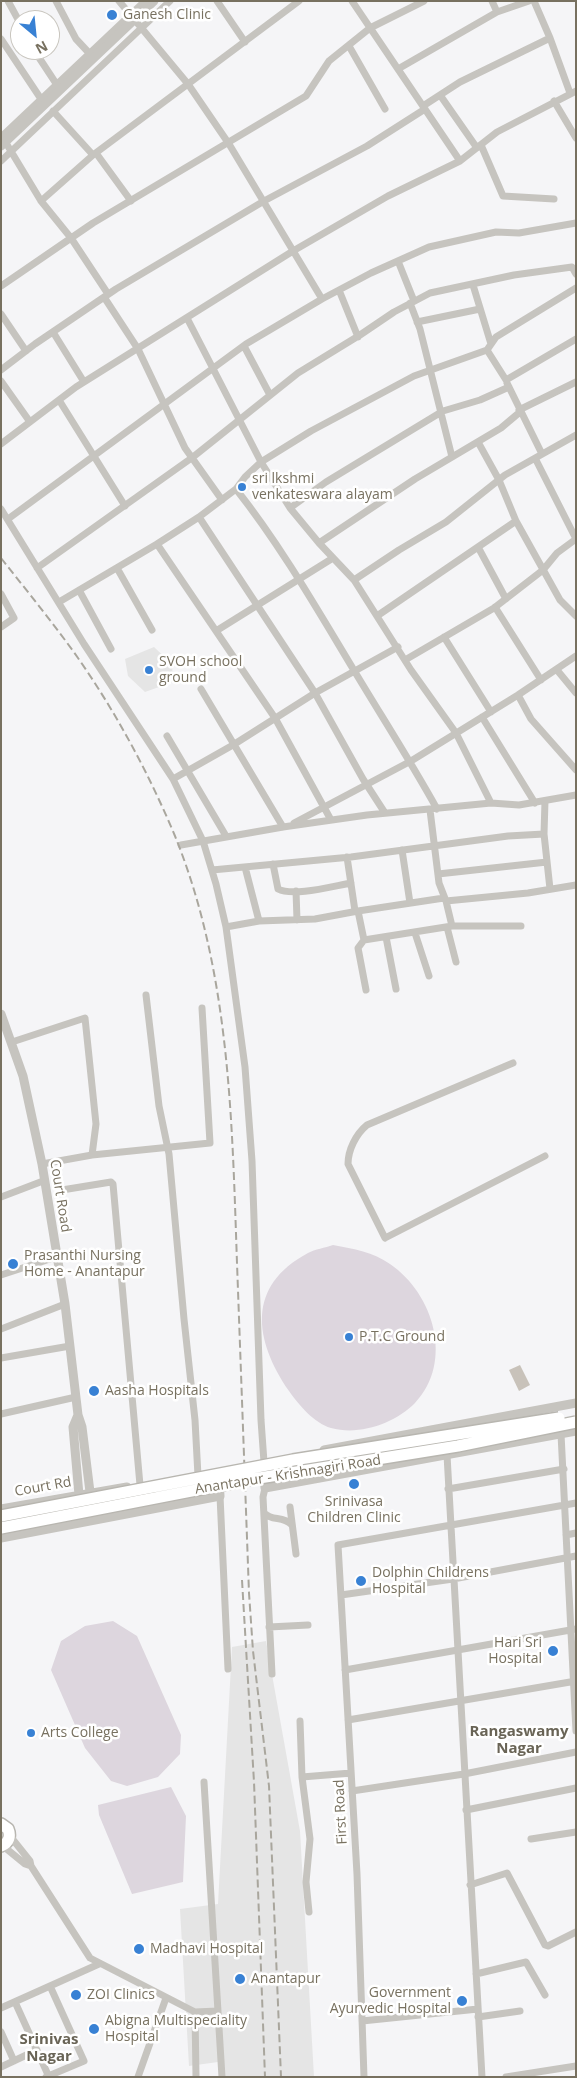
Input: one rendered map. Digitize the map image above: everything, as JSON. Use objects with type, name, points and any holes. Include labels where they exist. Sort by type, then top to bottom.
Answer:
[{"type":"highway","points":[[1,1516],[293,1460],[576,1416]]},
{"type":"highway","name":"Anantapur - Krishnagiri Road","points":[[1,1528],[254,1479],[458,1446],[576,1422]]},
{"type":"highway","points":[[2,1823],[8,1829],[5,1843]]},
{"type":"street","points":[[56,1],[76,39],[90,54]]},
{"type":"street","points":[[119,1],[188,84],[264,201],[322,299]]},
{"type":"street","points":[[145,1],[1,136],[42,200],[71,238],[138,348],[164,405],[192,458],[222,500]]},
{"type":"street","points":[[1,146],[154,1]]},
{"type":"street","points":[[1,161],[170,1]]},
{"type":"street","points":[[217,1],[245,42]]},
{"type":"street","points":[[42,200],[95,154],[300,1]]},
{"type":"street","points":[[352,1],[460,160]]},
{"type":"street","points":[[1,286],[71,238],[306,96],[329,61],[370,28],[424,1]]},
{"type":"street","points":[[492,1],[497,12]]},
{"type":"street","points":[[398,69],[497,12],[528,1]]},
{"type":"street","points":[[1,444],[84,382],[293,251],[388,196],[460,160],[497,132],[573,92],[534,1]]},
{"type":"street","points":[[1,370],[106,296],[264,201],[367,146],[460,82],[550,38]]},
{"type":"street","points":[[1,39],[41,99]]},
{"type":"street","points":[[348,46],[385,108]]},
{"type":"street","points":[[40,60],[56,85]]},
{"type":"street","points":[[440,95],[479,146],[503,196],[554,199]]},
{"type":"street","points":[[554,101],[576,138]]},
{"type":"street","points":[[53,110],[95,154],[131,201]]},
{"type":"street","points":[[8,519],[244,346],[339,290],[429,247],[496,232],[519,233],[576,223]]},
{"type":"street","points":[[398,261],[412,302],[452,456]]},
{"type":"street","points":[[37,568],[192,458],[298,373],[412,302],[430,293],[514,275],[572,267],[576,274]]},
{"type":"street","points":[[405,660],[495,607],[543,570],[557,553],[576,539],[508,384],[489,347],[473,285]]},
{"type":"street","points":[[59,602],[199,517],[236,488],[261,462],[342,413],[414,376],[489,347],[496,337],[576,288]]},
{"type":"street","points":[[339,290],[358,337]]},
{"type":"street","points":[[417,322],[480,309]]},
{"type":"street","points":[[1,314],[26,351]]},
{"type":"street","points":[[187,318],[261,462],[290,508],[319,543],[354,580],[405,660],[456,734],[491,803]]},
{"type":"street","points":[[53,332],[84,382]]},
{"type":"street","points":[[290,508],[326,482],[441,412],[480,400],[575,341]]},
{"type":"street","points":[[244,346],[270,395]]},
{"type":"street","points":[[1,381],[30,422]]},
{"type":"street","points":[[319,543],[452,456],[501,428],[520,411],[576,382]]},
{"type":"street","points":[[59,400],[125,506]]},
{"type":"street","points":[[354,580],[446,522],[499,480],[576,435]]},
{"type":"street","points":[[478,442],[499,480],[516,521],[543,570],[560,600],[576,616]]},
{"type":"street","points":[[236,488],[260,519],[411,761],[433,809],[438,874],[445,900],[456,962]]},
{"type":"street","points":[[1,509],[173,778],[202,841],[212,870],[226,927],[245,1067],[252,1161],[260,1420],[264,1462],[264,1513],[272,1674]]},
{"type":"street","points":[[199,517],[258,604],[314,693],[385,814]]},
{"type":"street","points":[[377,616],[516,521]]},
{"type":"street","points":[[157,544],[275,718],[331,820]]},
{"type":"street","points":[[478,547],[506,599]]},
{"type":"street","points":[[216,631],[333,558]]},
{"type":"street","points":[[117,568],[152,630]]},
{"type":"street","points":[[80,590],[111,649]]},
{"type":"street","points":[[1,594],[14,618],[1,627]]},
{"type":"street","points":[[495,607],[541,680]]},
{"type":"street","points":[[444,637],[491,712]]},
{"type":"street","points":[[173,778],[234,745],[314,693],[398,647]]},
{"type":"street","points":[[286,826],[367,786],[411,761],[518,695],[576,656]]},
{"type":"street","points":[[557,670],[576,694]]},
{"type":"street","points":[[201,690],[286,826]]},
{"type":"street","points":[[518,695],[530,719],[576,770]]},
{"type":"street","points":[[482,717],[535,802]]},
{"type":"street","points":[[167,736],[226,836]]},
{"type":"street","points":[[181,845],[331,820],[491,803],[519,805],[576,795]]},
{"type":"street","points":[[545,801],[544,834],[550,890]]},
{"type":"street","points":[[212,870],[347,857],[508,836],[544,834]]},
{"type":"street","points":[[402,850],[410,903]]},
{"type":"street","points":[[347,857],[364,940]]},
{"type":"street","points":[[438,874],[547,862]]},
{"type":"street","points":[[273,864],[278,890],[296,891],[351,883]]},
{"type":"street","points":[[245,867],[259,921]]},
{"type":"street","points":[[226,927],[259,921],[315,920],[410,903],[550,890],[576,885]]},
{"type":"street","points":[[296,891],[297,920]]},
{"type":"street","points":[[366,990],[358,948],[364,940],[450,927],[520,926]]},
{"type":"street","points":[[415,933],[429,976]]},
{"type":"street","points":[[386,937],[396,989]]},
{"type":"street","points":[[146,995],[159,1106],[166,1148],[169,1154],[184,1319],[196,1420],[198,1476]]},
{"type":"street","points":[[42,1164],[211,1142],[202,1008]]},
{"type":"street","name":"Court Road","points":[[1,1014],[23,1076],[42,1164],[65,1304],[78,1415],[82,1427],[90,1492]]},
{"type":"street","points":[[12,1042],[85,1018],[96,1124],[92,1156]]},
{"type":"street","points":[[513,1063],[367,1125],[354,1140],[348,1164],[385,1238],[545,1156]]},
{"type":"street","points":[[1,1197],[44,1181]]},
{"type":"street","points":[[62,1190],[111,1182],[113,1184],[140,1485]]},
{"type":"street","points":[[1,1275],[56,1257]]},
{"type":"street","points":[[1,1329],[65,1304]]},
{"type":"street","points":[[1,1358],[70,1346]]},
{"type":"street","points":[[1,1414],[76,1398]]},
{"type":"street","points":[[264,1462],[428,1429],[576,1403]]},
{"type":"street","name":"Court Road","points":[[78,1415],[73,1427],[78,1495]]},
{"type":"street","points":[[265,1488],[576,1431]]},
{"type":"street","points":[[561,1434],[567,1557],[572,1594],[576,1731]]},
{"type":"street","points":[[447,1455],[482,2077]]},
{"type":"street","points":[[448,1489],[564,1469]]},
{"type":"street","name":"Court Rd","points":[[1,1509],[90,1492],[219,1473],[220,1496]]},
{"type":"street","points":[[1,1538],[220,1496],[228,1669]]},
{"type":"street","points":[[450,1525],[576,1503]]},
{"type":"street","points":[[290,1508],[296,1554]]},
{"type":"street","points":[[264,1513],[270,1518],[286,1520],[292,1525]]},
{"type":"street","name":"First Road","points":[[364,2077],[352,1791],[338,1545],[450,1525]]},
{"type":"street","points":[[566,1535],[576,1533]]},
{"type":"street","points":[[341,1595],[453,1579],[576,1556]]},
{"type":"street","points":[[269,1627],[308,1625]]},
{"type":"street","points":[[345,1670],[573,1629]]},
{"type":"street","points":[[348,1720],[574,1681]]},
{"type":"street","points":[[300,1721],[302,1777],[310,1839],[306,1882],[309,1912]]},
{"type":"street","points":[[352,1791],[464,1774],[576,1752]]},
{"type":"street","points":[[302,1777],[351,1773]]},
{"type":"street","points":[[204,1782],[222,2077]]},
{"type":"street","points":[[466,1810],[576,1788]]},
{"type":"street","points":[[531,1839],[576,1832]]},
{"type":"street","points":[[5,1843],[30,1861],[31,1866],[90,1958],[195,2012],[218,2011]]},
{"type":"street","points":[[5,1843],[25,1864],[31,1866]]},
{"type":"street","points":[[470,1885],[508,1873],[545,1945],[548,1946],[576,1932]]},
{"type":"street","points":[[476,1974],[526,1962],[545,1995]]},
{"type":"street","points":[[1,2008],[99,1964]]},
{"type":"street","points":[[15,2002],[48,2076],[84,2062],[50,1986]]},
{"type":"street","points":[[138,2077],[166,1998]]},
{"type":"street","points":[[362,2021],[520,2011]]},
{"type":"street","points":[[195,2012],[196,2077]]},
{"type":"street","points":[[1,2032],[14,2061]]},
{"type":"street","points":[[1,2067],[37,2050]]},
{"type":"street","points":[[506,2077],[576,2066]]},
{"type":"shaded area","name":"SVOH school ground","points":[[154,647],[172,664],[173,682],[145,692],[128,676],[125,659]]},
{"type":"shaded area","name":"P.T.C Ground","points":[[333,1245],[370,1254],[390,1264],[405,1277],[418,1293],[428,1310],[434,1329],[436,1349],[434,1368],[427,1386],[415,1403],[407,1410],[387,1422],[365,1429],[342,1430],[331,1428],[307,1413],[297,1402],[277,1372],[268,1353],[263,1334],[262,1315],[266,1298],[274,1281],[288,1266],[308,1253]]},
{"type":"shaded area","points":[[520,1365],[530,1385],[519,1391],[509,1370]]},
{"type":"shaded area","points":[[113,1621],[137,1636],[181,1735],[180,1754],[158,1777],[127,1786],[111,1781],[85,1748],[51,1670],[61,1641],[85,1626]]},
{"type":"shaded area","points":[[266,1641],[300,1831],[314,2077],[221,2077],[218,2062],[189,2066],[180,1909],[218,1904],[232,1647]]},
{"type":"shaded area","points":[[171,1787],[186,1816],[183,1882],[132,1894],[99,1815],[98,1805]]},
{"type":"railway","points":[[1,558],[78,658],[106,701],[143,767],[175,836],[193,887],[207,940],[217,993],[225,1046],[230,1100],[249,1593],[253,1651],[269,1786],[281,2077]]},
{"type":"railway","points":[[242,1580],[254,1782],[265,2077]]},
{"type":"place","name":"Ganesh Clinic","points":[[112,15]]},
{"type":"place","name":"sri lkshmi venkateswara alayam","points":[[242,487]]},
{"type":"place","name":"SVOH school ground","points":[[149,670]]},
{"type":"place","name":"Prasanthi Nursing Home - Anantapur","points":[[13,1264]]},
{"type":"place","name":"P.T.C Ground","points":[[349,1337]]},
{"type":"place","name":"Aasha Hospitals","points":[[94,1391]]},
{"type":"place","name":"Srinivasa Children Clinic","points":[[354,1484]]},
{"type":"place","name":"Dolphin Childrens Hospital","points":[[361,1581]]},
{"type":"place","name":"Hari Sri Hospital","points":[[553,1651]]},
{"type":"place","name":"Arts College","points":[[31,1733]]},
{"type":"place","name":"Madhavi Hospital","points":[[139,1949]]},
{"type":"place","name":"Anantapur","points":[[240,1979]]},
{"type":"place","name":"ZOI Clinics","points":[[76,1995]]},
{"type":"place","name":"Government Ayurvedic Hospital","points":[[462,2001]]},
{"type":"place","name":"Abigna Multispeciality Hospital","points":[[94,2029]]},
{"type":"district","name":"Rangaswamy Nagar","points":[[519,1740]]},
{"type":"district","name":"Srinivas Nagar","points":[[49,2048]]}]
